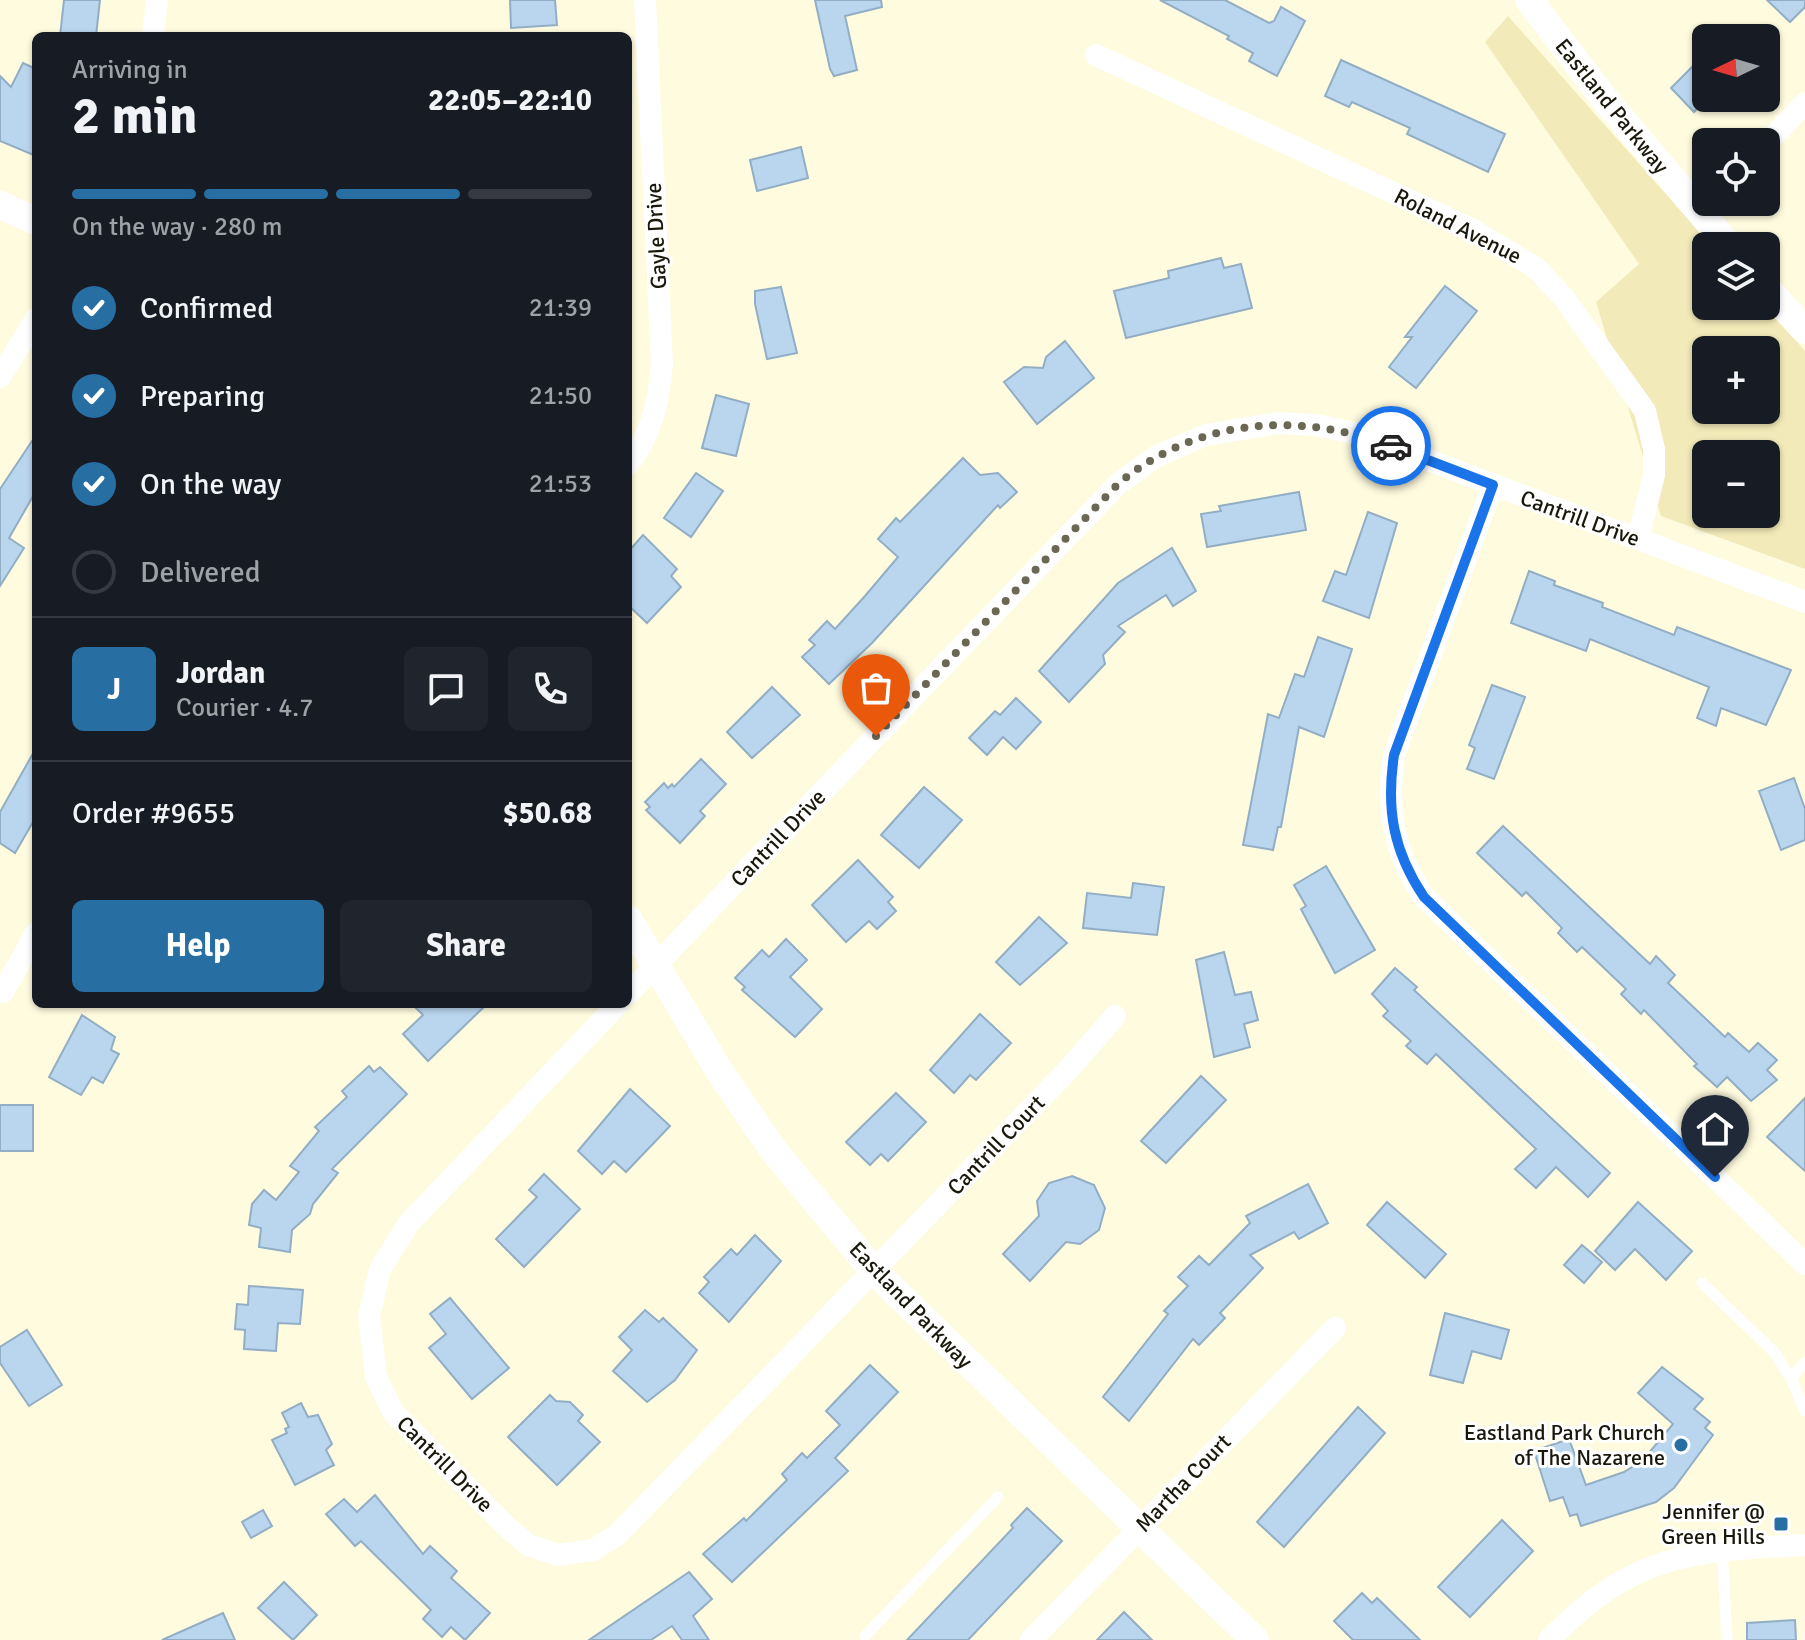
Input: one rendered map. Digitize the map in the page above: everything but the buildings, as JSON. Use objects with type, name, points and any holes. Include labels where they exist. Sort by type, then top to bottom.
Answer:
[{"type":"street","points":[[153,32],[157,0]]},
{"type":"street","name":"Gayle Drive","points":[[632,457],[650,427],[659,395],[662,364],[645,0]]},
{"type":"street","name":"Eastland Parkway","points":[[1529,0],[1607,102],[1692,192]]},
{"type":"street","name":"Roland Avenue","points":[[1096,55],[1471,229],[1536,268],[1564,298],[1645,411],[1654,449],[1654,475],[1638,539]]},
{"type":"street","points":[[1780,129],[1805,103]]},
{"type":"street","points":[[0,205],[32,219]]},
{"type":"street","points":[[1780,303],[1805,330]]},
{"type":"street","points":[[0,377],[32,325]]},
{"type":"street","name":"Cantrill Drive","points":[[632,990],[1119,483],[1148,462],[1206,435],[1241,426],[1278,423],[1315,425],[1359,434],[1805,602]]},
{"type":"street","points":[[1493,485],[1394,755],[1389,786],[1396,846],[1424,897],[1805,1264]]},
{"type":"street","name":"Eastland Parkway","points":[[632,926],[774,1151],[873,1270],[1255,1640]]},
{"type":"street","points":[[3,992],[32,940]]},
{"type":"street","name":"Cantrill Drive","points":[[614,1008],[409,1223],[385,1257],[372,1292],[369,1316],[371,1354],[385,1396],[409,1431],[528,1545],[558,1555],[593,1550],[617,1535],[873,1270]]},
{"type":"street","name":"Cantrill Court","points":[[873,1270],[1070,1068],[1115,1016]]},
{"type":"street","name":"Martha Court","points":[[1031,1640],[1335,1328]]},
{"type":"street","points":[[1549,1640],[1589,1602],[1642,1569],[1700,1551],[1805,1545]]},
{"type":"lane","points":[[1702,1283],[1774,1352],[1791,1378],[1805,1411]]},
{"type":"lane","points":[[1791,1378],[1805,1362]]},
{"type":"lane","points":[[865,1639],[998,1497]]},
{"type":"lane","points":[[1722,1549],[1727,1640]]},
{"type":"shaded area","points":[[1508,16],[1700,232],[1692,232],[1692,320],[1777,320],[1805,351],[1805,569],[1694,528],[1780,528],[1780,440],[1692,440],[1692,527],[1661,516],[1596,302],[1639,264],[1485,42]]},
{"type":"way so far","points":[[876,736],[1119,483],[1157,456],[1206,435],[1241,426],[1278,423],[1315,425],[1359,434],[1391,446]]},
{"type":"place","name":"Eastland Park Church of The Nazarene","points":[[1681,1445]]},
{"type":"place","name":"Jennifer @ Green Hills","points":[[1781,1524]]},
{"type":"route","points":[[1391,446],[1493,485],[1394,755],[1389,786],[1391,816],[1396,846],[1407,871],[1424,897],[1715,1177]]}]
